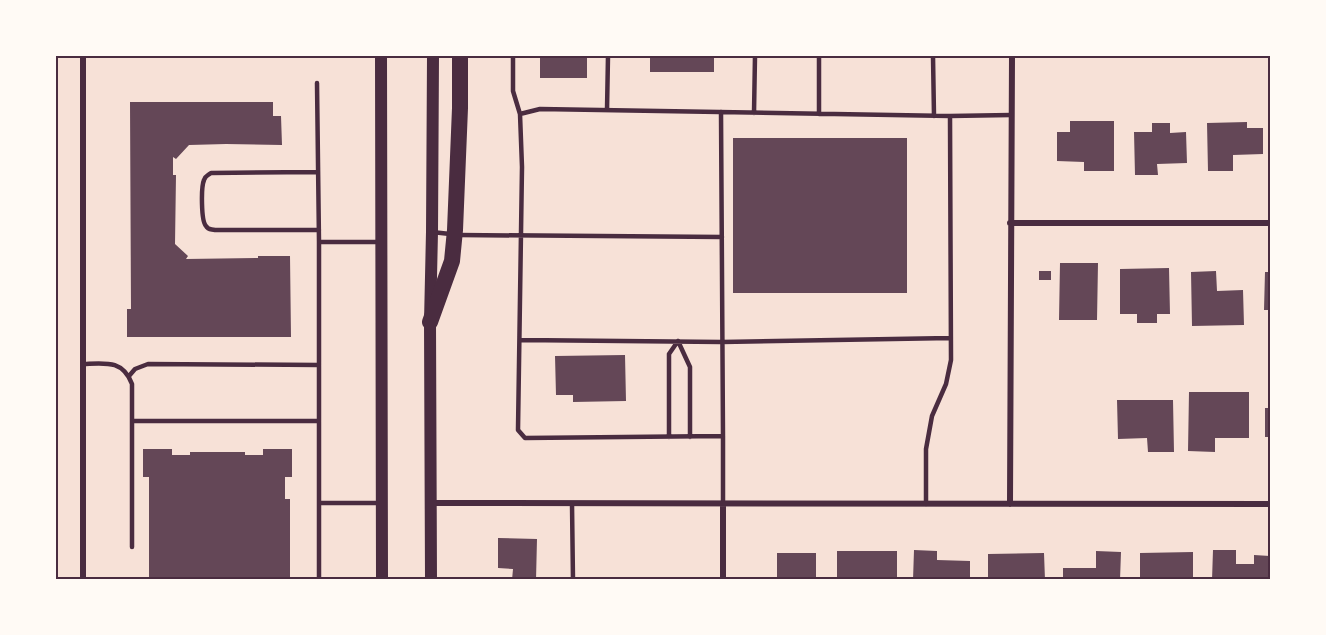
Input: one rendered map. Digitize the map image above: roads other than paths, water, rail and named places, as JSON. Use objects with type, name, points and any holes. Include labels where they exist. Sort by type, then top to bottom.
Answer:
[{"type":"highway","points":[[430,322],[452,261],[460,108],[460,56]]},
{"type":"main road","points":[[381,56],[382,579]]},
{"type":"main road","points":[[431,579],[430,322],[433,56]]},
{"type":"street","points":[[83,56],[83,579]]},
{"type":"street","points":[[1010,504],[1011,56]]},
{"type":"street","points":[[1010,223],[1270,223]]},
{"type":"street","points":[[431,503],[1270,504]]},
{"type":"street","points":[[723,503],[723,579]]},
{"type":"lane","points":[[513,56],[513,91],[520,114],[522,167],[518,430],[525,438],[723,436]]},
{"type":"lane","points":[[607,110],[608,56]]},
{"type":"lane","points":[[754,113],[755,56]]},
{"type":"lane","points":[[819,56],[819,114]]},
{"type":"lane","points":[[933,56],[934,116]]},
{"type":"lane","points":[[317,83],[319,579]]},
{"type":"lane","points":[[520,114],[540,109],[934,116],[1011,115]]},
{"type":"lane","points":[[721,112],[723,503]]},
{"type":"lane","points":[[926,504],[926,448],[932,416],[946,384],[951,360],[950,116]]},
{"type":"lane","points":[[318,172],[211,173],[207,175],[203,183],[203,218],[206,226],[214,230],[319,230]]},
{"type":"lane","points":[[432,232],[454,235],[722,237]]},
{"type":"lane","points":[[319,242],[382,242]]},
{"type":"lane","points":[[520,340],[722,342],[951,338]]},
{"type":"lane","points":[[669,437],[669,354],[678,341]]},
{"type":"lane","points":[[678,341],[690,367],[690,437]]},
{"type":"lane","points":[[84,364],[104,363],[119,366],[129,376],[132,384],[132,547]]},
{"type":"lane","points":[[129,376],[135,369],[148,364],[319,365]]},
{"type":"lane","points":[[133,421],[319,421]]},
{"type":"lane","points":[[319,503],[382,503]]},
{"type":"lane","points":[[572,504],[573,579]]}]
